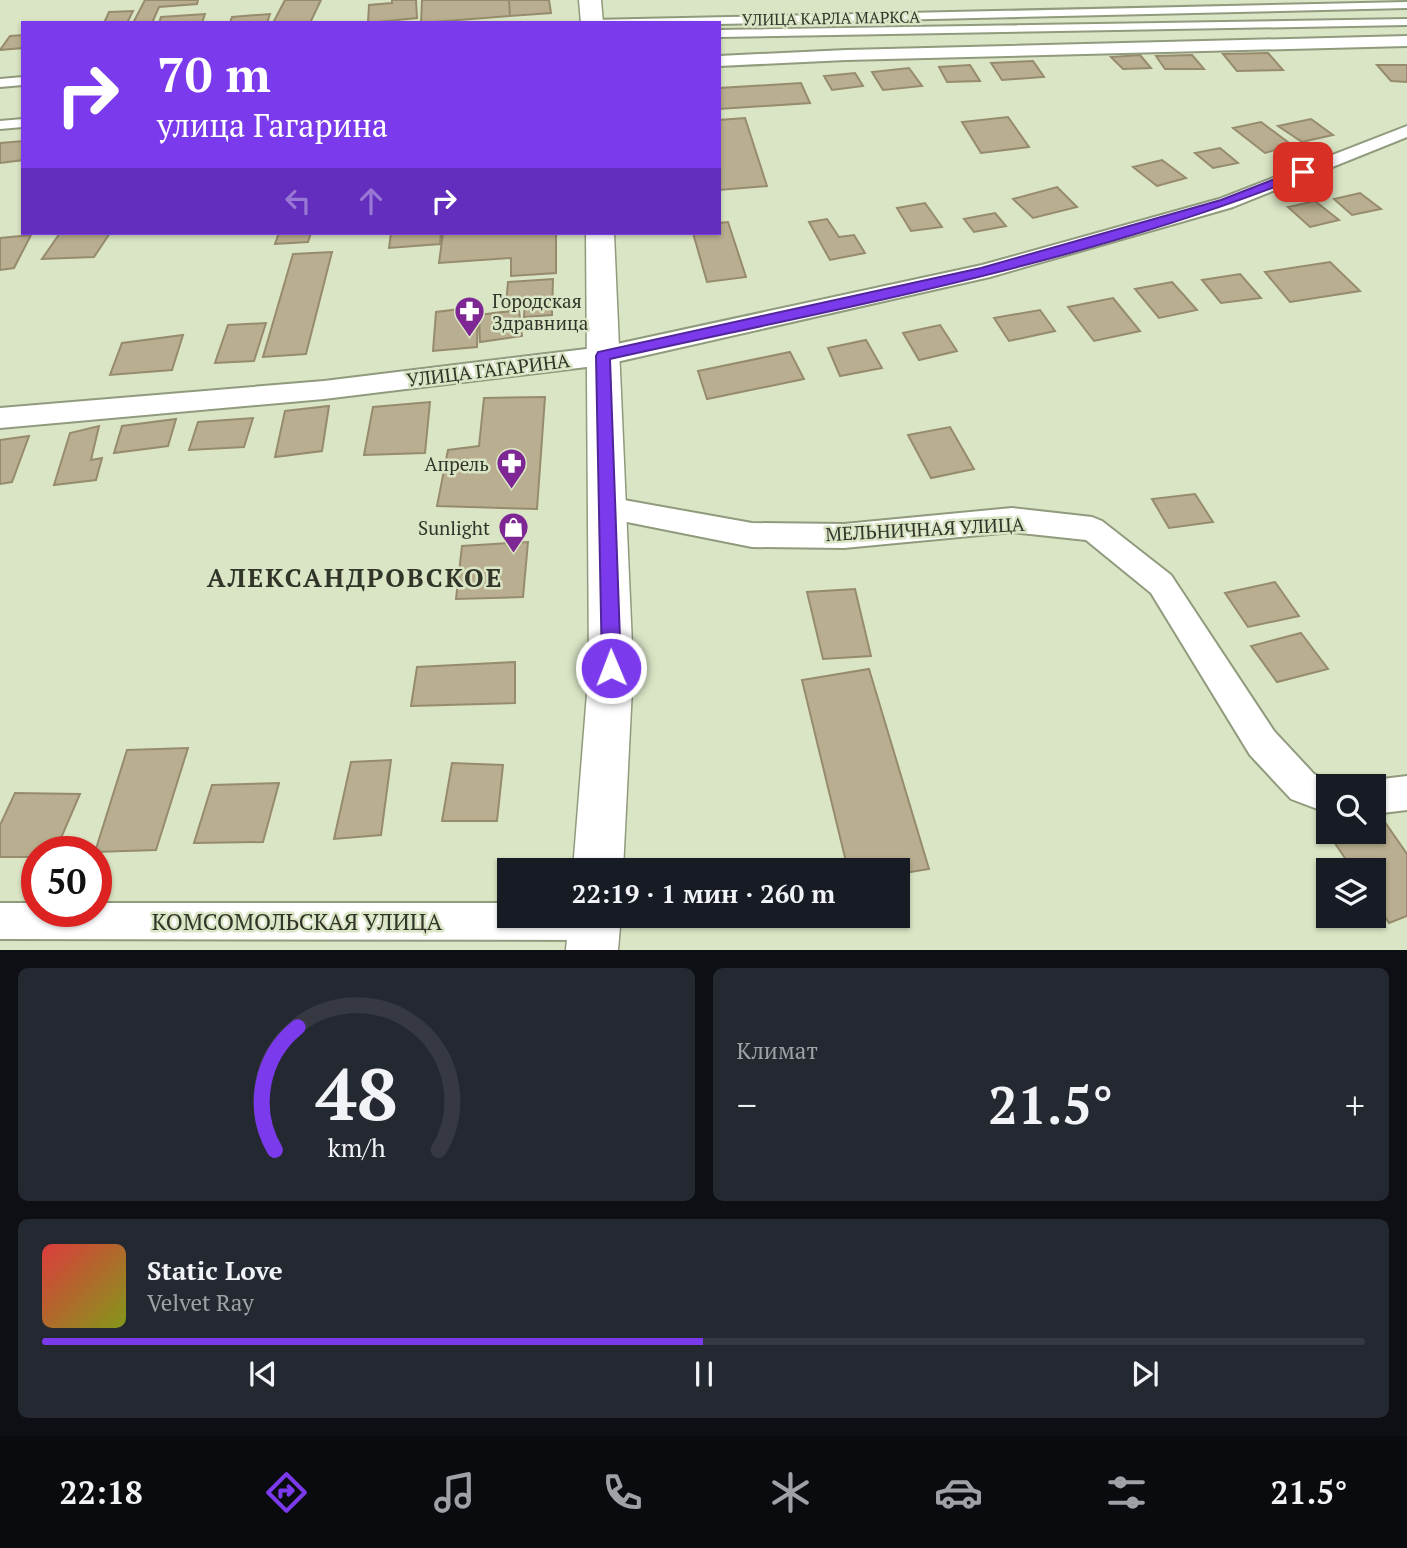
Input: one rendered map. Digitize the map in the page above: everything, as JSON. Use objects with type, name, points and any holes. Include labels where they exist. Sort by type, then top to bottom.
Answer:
[{"type":"main road","points":[[590,0],[592,21]]},
{"type":"main road","points":[[599,858],[611,668],[600,235]]},
{"type":"street","name":"УЛИЦА КАРЛА МАРКСА","points":[[683,21],[1407,5]]},
{"type":"street","points":[[721,34],[1407,22]]},
{"type":"street","name":"УЛИЦА КАРЛА МАРКСА","points":[[721,61],[845,55],[1407,41]]},
{"type":"street","points":[[0,83],[21,81]]},
{"type":"street","points":[[0,125],[21,123]]},
{"type":"street","name":"УЛИЦА ГАГАРИНА","points":[[0,418],[324,390],[603,356],[982,272],[1226,203],[1407,131]]},
{"type":"street","name":"МЕЛЬНИЧНАЯ УЛИЦА","points":[[607,508],[752,535],[844,536],[1012,520],[1092,529],[1161,584],[1262,743],[1303,787],[1316,792]]},
{"type":"street","points":[[1386,796],[1407,793]]},
{"type":"street","name":"КОМСОМОЛЬСКАЯ УЛИЦА","points":[[0,922],[594,929]]},
{"type":"building","points":[[145,0],[198,0],[197,4],[159,7],[153,21],[134,21]]},
{"type":"building","points":[[285,0],[321,0],[311,21],[274,21]]},
{"type":"building","points":[[392,0],[416,0],[417,18],[368,21],[369,5],[392,3]]},
{"type":"building","points":[[422,0],[509,0],[510,16],[421,21]]},
{"type":"building","points":[[509,0],[549,0],[551,13],[510,16]]},
{"type":"building","points":[[133,11],[128,21],[105,21],[109,12]]},
{"type":"building","points":[[205,14],[203,21],[160,21],[161,17]]},
{"type":"building","points":[[270,14],[268,21],[231,21],[232,17]]},
{"type":"building","points":[[21,35],[21,48],[0,50],[10,36]]},
{"type":"building","points":[[1268,53],[1283,70],[1237,71],[1223,54]]},
{"type":"building","points":[[1140,55],[1151,68],[1123,69],[1111,57]]},
{"type":"building","points":[[1192,55],[1204,69],[1165,69],[1156,56]]},
{"type":"building","points":[[1033,61],[1044,77],[1002,80],[991,63]]},
{"type":"building","points":[[970,65],[980,81],[947,82],[939,67]]},
{"type":"building","points":[[1377,65],[1407,65],[1407,82],[1391,81]]},
{"type":"building","points":[[909,68],[922,86],[883,90],[872,72]]},
{"type":"building","points":[[855,73],[863,86],[832,90],[824,76]]},
{"type":"building","points":[[801,83],[810,103],[721,109],[721,88]]},
{"type":"building","points":[[1008,117],[1029,147],[981,153],[962,122]]},
{"type":"building","points":[[745,118],[767,186],[721,190],[721,120]]},
{"type":"building","points":[[1311,119],[1333,135],[1302,142],[1278,126]]},
{"type":"building","points":[[1261,122],[1292,145],[1265,153],[1233,128]]},
{"type":"building","points":[[21,141],[21,160],[0,163],[0,143]]},
{"type":"building","points":[[1220,148],[1238,163],[1213,168],[1195,153]]},
{"type":"building","points":[[1162,160],[1186,178],[1157,186],[1133,167]]},
{"type":"building","points":[[1057,187],[1077,207],[1033,218],[1013,199]]},
{"type":"building","points":[[1360,193],[1381,209],[1352,215],[1334,199]]},
{"type":"building","points":[[1315,201],[1339,220],[1310,227],[1288,207]]},
{"type":"building","points":[[925,203],[942,227],[911,231],[897,208]]},
{"type":"building","points":[[995,213],[1006,226],[974,232],[964,219]]},
{"type":"building","points":[[827,219],[839,237],[854,235],[865,253],[830,260],[809,222]]},
{"type":"building","points":[[728,222],[746,277],[707,282],[694,235],[721,235],[721,223]]},
{"type":"building","points":[[31,235],[14,268],[0,270],[0,238]]},
{"type":"building","points":[[59,235],[109,235],[94,257],[42,259]]},
{"type":"building","points":[[278,235],[310,235],[308,242],[275,244]]},
{"type":"building","points":[[391,235],[441,235],[440,244],[389,248]]},
{"type":"building","points":[[443,235],[556,235],[556,273],[511,276],[511,258],[439,263]]},
{"type":"building","points":[[332,252],[306,354],[263,357],[293,254]]},
{"type":"building","points":[[1330,262],[1360,291],[1290,302],[1265,272]]},
{"type":"building","points":[[1240,274],[1261,298],[1221,303],[1202,280]]},
{"type":"building","points":[[553,279],[552,315],[524,317],[525,303],[506,304],[508,282]]},
{"type":"building","points":[[1172,282],[1197,310],[1159,318],[1135,289]]},
{"type":"building","points":[[1113,298],[1140,331],[1094,341],[1068,307]]},
{"type":"building","points":[[478,307],[477,347],[433,351],[436,312]]},
{"type":"building","points":[[519,310],[522,336],[480,342],[479,315]]},
{"type":"building","points":[[1040,310],[1055,331],[1009,341],[994,318]]},
{"type":"building","points":[[266,323],[254,361],[215,363],[228,325]]},
{"type":"building","points":[[940,325],[957,351],[919,360],[903,333]]},
{"type":"building","points":[[183,335],[172,370],[110,375],[122,343]]},
{"type":"building","points":[[866,340],[882,368],[840,376],[828,348]]},
{"type":"building","points":[[790,352],[804,379],[707,399],[698,371]]},
{"type":"building","points":[[545,397],[537,509],[437,506],[448,450],[479,446],[484,398]]},
{"type":"building","points":[[430,402],[425,453],[364,455],[373,407]]},
{"type":"building","points":[[329,406],[322,451],[275,457],[285,411]]},
{"type":"building","points":[[253,418],[244,447],[189,450],[198,422]]},
{"type":"building","points":[[176,419],[168,446],[114,453],[122,426]]},
{"type":"building","points":[[99,426],[91,460],[102,458],[96,480],[54,485],[70,433]]},
{"type":"building","points":[[950,427],[974,469],[931,478],[908,435]]},
{"type":"building","points":[[29,436],[12,482],[0,484],[0,440]]},
{"type":"building","points":[[1195,494],[1213,522],[1169,528],[1152,499]]},
{"type":"building","points":[[528,542],[523,597],[456,599],[462,546]]},
{"type":"building","points":[[1275,582],[1299,616],[1248,627],[1225,593]]},
{"type":"building","points":[[855,589],[871,656],[823,659],[807,592]]},
{"type":"building","points":[[1301,633],[1328,669],[1277,682],[1251,646]]},
{"type":"building","points":[[515,662],[515,703],[411,706],[417,667]]},
{"type":"building","points":[[869,669],[929,869],[910,872],[910,858],[845,858],[802,680]]},
{"type":"building","points":[[188,748],[156,850],[112,851],[112,836],[100,836],[127,750]]},
{"type":"building","points":[[391,760],[381,835],[334,839],[351,762]]},
{"type":"building","points":[[452,763],[503,765],[497,821],[442,821]]},
{"type":"building","points":[[279,783],[263,842],[194,843],[212,785]]},
{"type":"building","points":[[15,793],[80,794],[62,836],[21,836],[21,857],[0,857],[0,825]]},
{"type":"building","points":[[1386,824],[1407,854],[1407,916],[1389,923],[1386,918],[1386,858],[1345,858],[1335,844],[1386,844]]},
{"type":"place","name":"Городская Здравница","points":[[469,339]]},
{"type":"place","name":"Апрель","points":[[512,491]]},
{"type":"place","name":"Sunlight","points":[[513,555]]},
{"type":"district","name":"АЛЕКСАНДРОВСКОЕ","points":[[355,578]]},
{"type":"route","points":[[611,668],[603,356],[982,272],[1226,203],[1303,172]]}]
